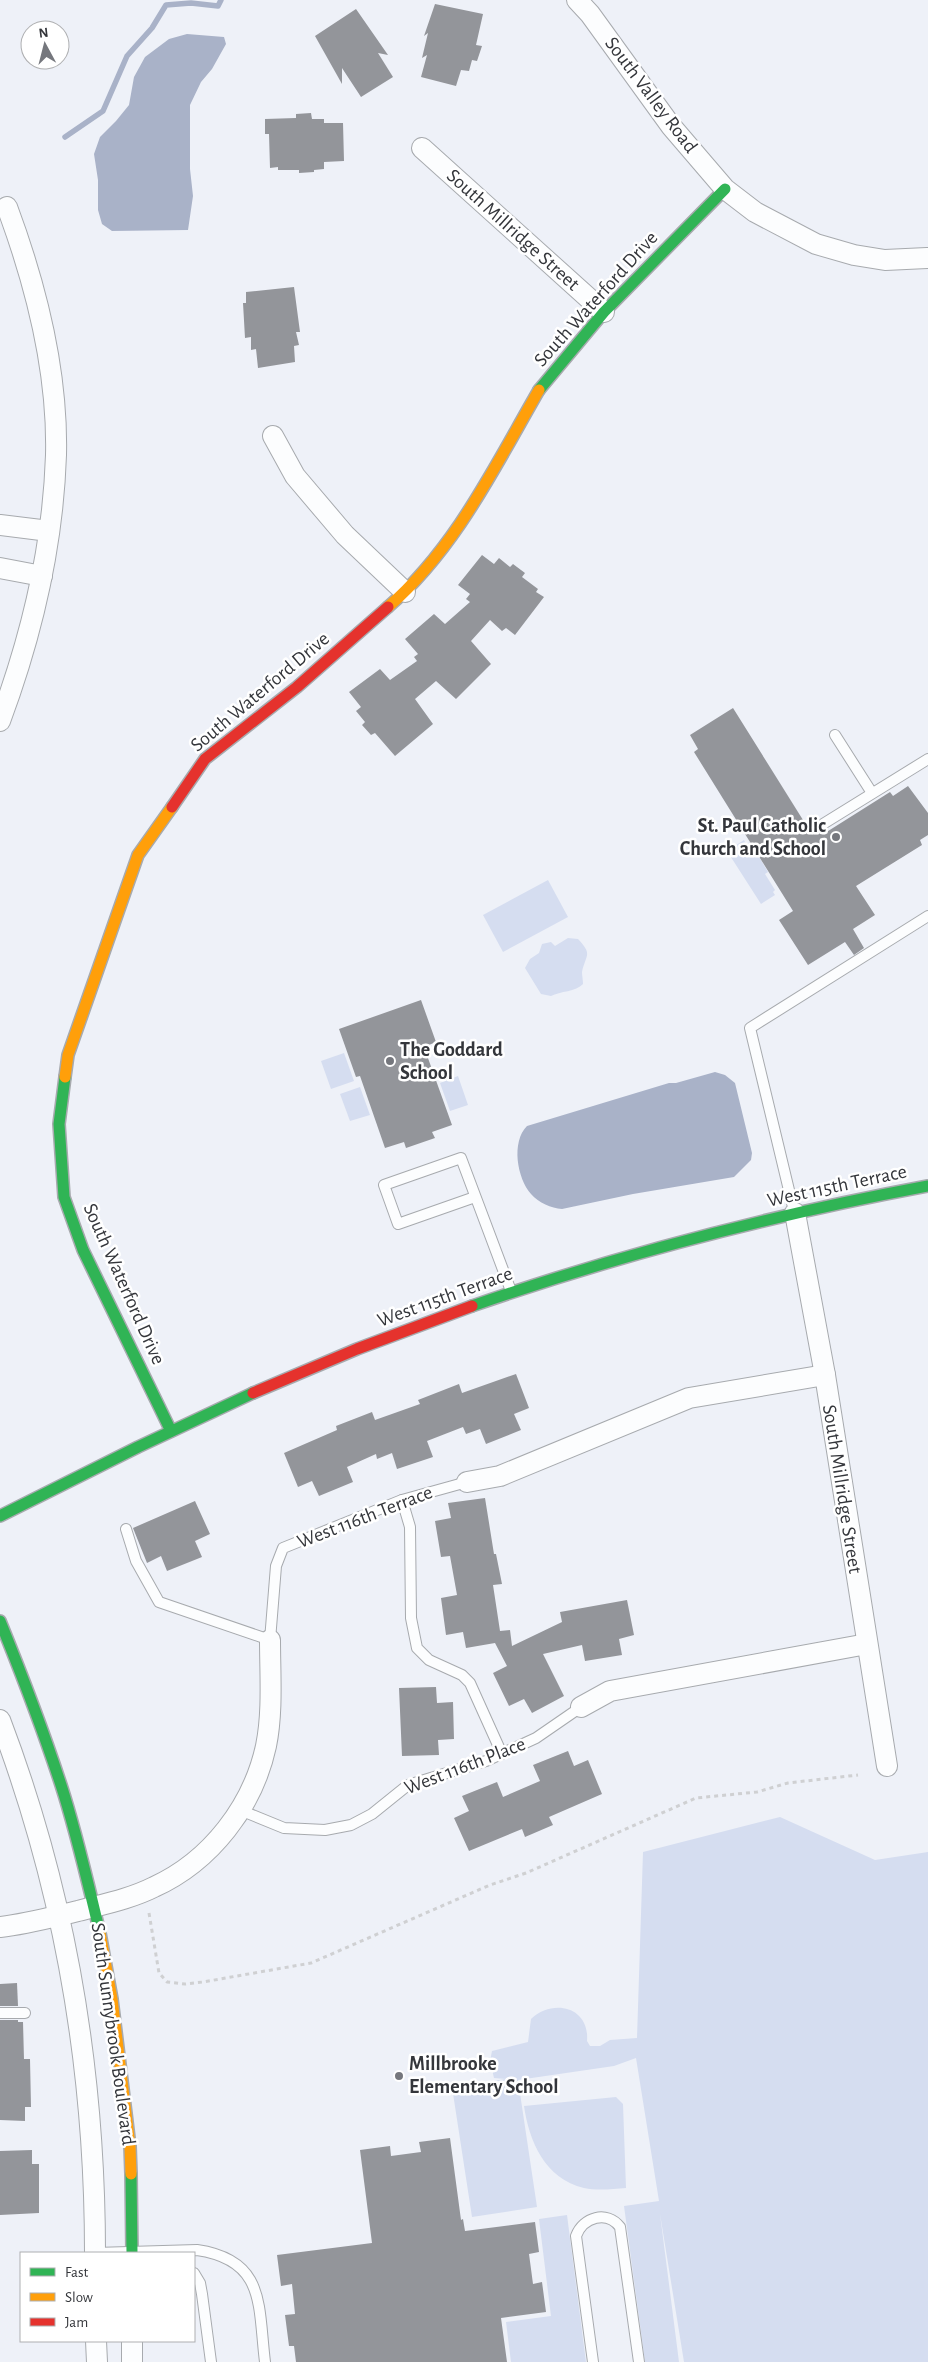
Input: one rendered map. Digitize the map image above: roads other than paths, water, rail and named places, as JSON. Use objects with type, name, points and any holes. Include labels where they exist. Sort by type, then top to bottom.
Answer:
[{"type":"street","name":"South Valley Road","points":[[577,0],[590,14],[671,126],[725,189],[755,212],[816,244],[854,255],[885,260],[928,258]]},
{"type":"street","name":"South Millridge Street","points":[[422,148],[604,312]]},
{"type":"street","name":"South Waterford Drive","points":[[171,1431],[84,1250],[64,1197],[59,1124],[68,1055],[138,855],[205,759],[297,687],[405,592],[439,554],[477,498],[540,389],[604,312],[725,189]]},
{"type":"street","points":[[0,721],[21,665],[38,600],[49,530],[56,454],[52,382],[42,323],[24,254],[7,207]]},
{"type":"street","points":[[274,436],[295,476],[345,534],[405,592]]},
{"type":"street","points":[[0,525],[49,530]]},
{"type":"street","points":[[0,568],[42,576]]},
{"type":"street","name":"West 115th Terrace","points":[[0,1516],[171,1431],[276,1382],[352,1351],[512,1292],[647,1250],[795,1213],[928,1186]]},
{"type":"street","name":"South Millridge Street","points":[[795,1213],[824,1375],[887,1766]]},
{"type":"street","name":"West 116th Terrace","points":[[467,1482],[500,1476],[689,1398],[824,1375]]},
{"type":"street","name":"South Sunnybrook Boulevard","points":[[0,1620],[36,1712],[62,1787],[94,1907],[112,1999],[122,2073],[130,2146],[132,2252]]},
{"type":"street","name":"West 116th Terrace","points":[[0,1927],[59,1916],[94,1907],[130,1897],[155,1887],[177,1875],[200,1858],[223,1834],[252,1789],[266,1744],[270,1712],[270,1640]]},
{"type":"street","name":"West 116th Place","points":[[581,1707],[610,1691],[867,1644]]},
{"type":"street","name":"South Sunnybrook Boulevard","points":[[0,1720],[34,1819],[59,1916],[75,1995],[87,2082],[94,2161],[95,2252]]},
{"type":"street","points":[[96,2342],[97,2362]]},
{"type":"street","points":[[132,2342],[132,2362]]},
{"type":"lane","points":[[835,735],[872,793]]},
{"type":"lane","points":[[823,824],[928,759]]},
{"type":"lane","points":[[795,1213],[750,1028],[928,916]]},
{"type":"lane","points":[[475,1197],[398,1224],[384,1185],[461,1158],[512,1292]]},
{"type":"lane","name":"West 116th Terrace","points":[[270,1640],[276,1566],[283,1548],[402,1500],[467,1482]]},
{"type":"lane","points":[[402,1500],[410,1527],[411,1618],[416,1648],[429,1660],[462,1675],[470,1683],[502,1754]]},
{"type":"lane","points":[[126,1529],[136,1561],[159,1602],[270,1640]]},
{"type":"lane","name":"West 116th Place","points":[[240,1810],[284,1828],[325,1830],[351,1826],[372,1814],[408,1785],[475,1766],[502,1754],[536,1738],[581,1707]]},
{"type":"lane","points":[[0,2013],[25,2013]]},
{"type":"lane","points":[[593,2362],[576,2236],[582,2223],[590,2219],[607,2217],[616,2221],[620,2227],[639,2362]]},
{"type":"lane","points":[[173,2252],[197,2250],[212,2252],[240,2265],[249,2276],[256,2291],[265,2362]]},
{"type":"lane","points":[[195,2275],[200,2284],[202,2294],[211,2362]]},
{"type":"waterway","points":[[65,137],[103,111],[127,56],[152,28],[166,5],[191,3],[218,6],[221,0]]},
{"type":"place","name":"St. Paul Catholic Church and School","points":[[836,837]]},
{"type":"place","name":"The Goddard School","points":[[390,1061]]},
{"type":"place","name":"Millbrooke Elementary School","points":[[399,2076]]}]
